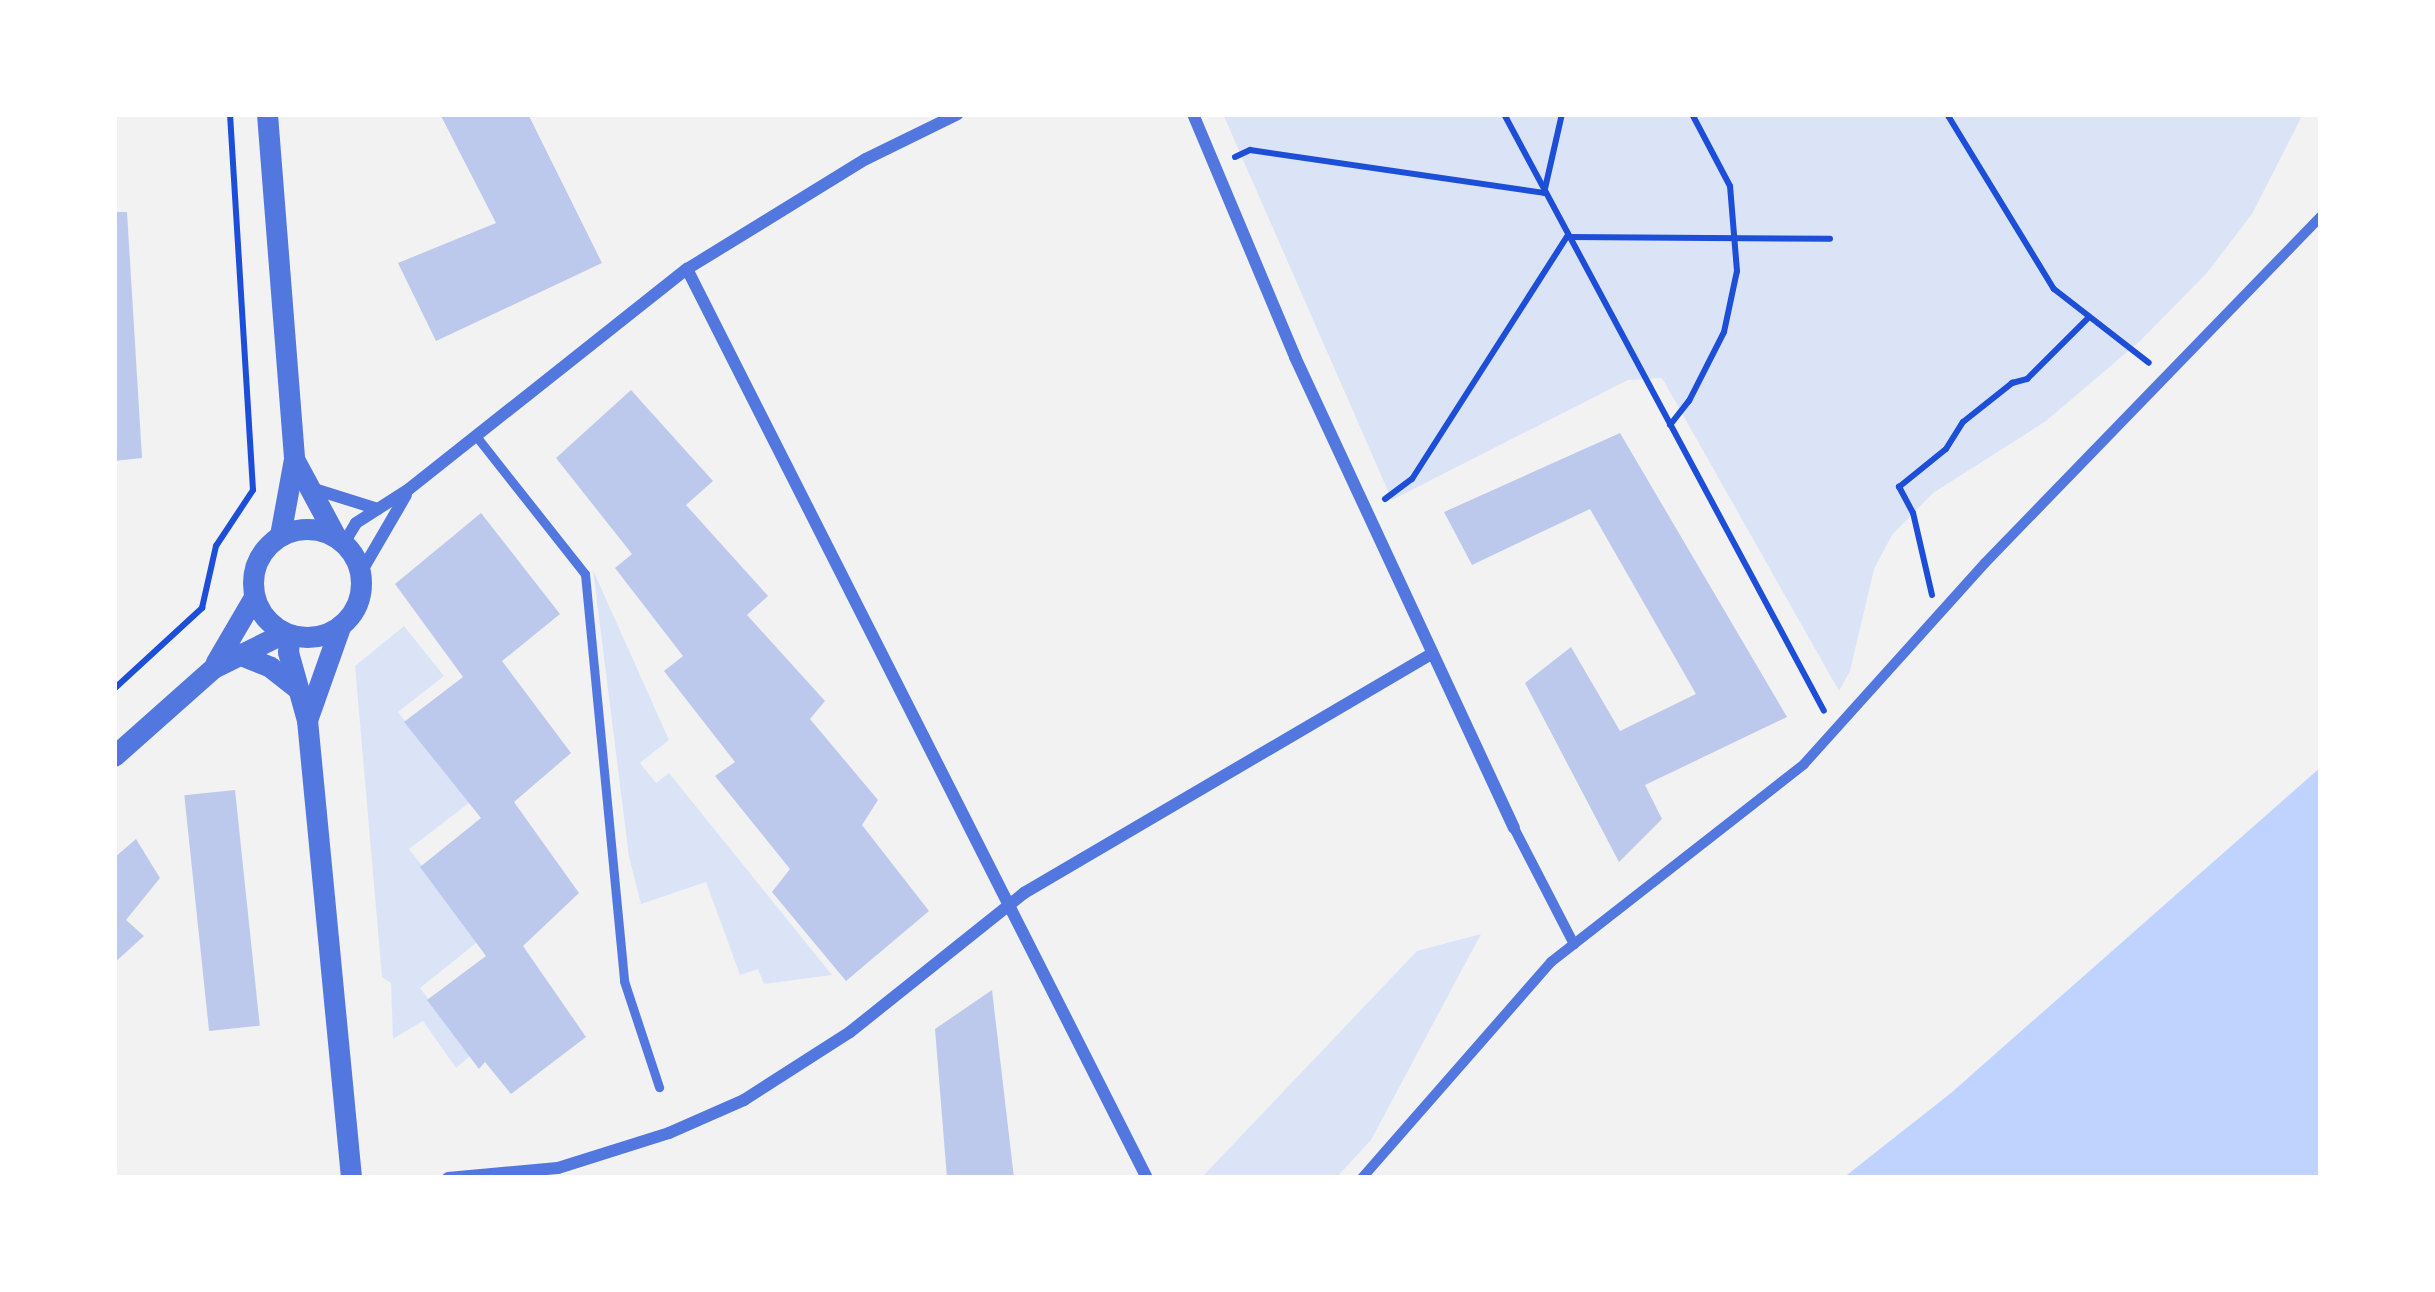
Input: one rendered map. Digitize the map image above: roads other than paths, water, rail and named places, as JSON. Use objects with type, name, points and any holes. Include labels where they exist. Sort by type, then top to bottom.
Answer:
[{"type":"street","points":[[267,114],[293,459],[280,535],[256,562],[254,597],[260,612],[287,634],[307,720],[351,1178]]},
{"type":"street","points":[[340,540],[687,269],[866,159],[958,114]]},
{"type":"street","points":[[1192,114],[1304,378],[1514,828],[1574,944]]},
{"type":"street","points":[[1362,1178],[1551,962],[1804,764],[1936,616],[2321,216]]},
{"type":"street","points":[[687,269],[1147,1178]]},
{"type":"street","points":[[293,459],[361,574]]},
{"type":"street","points":[[305,486],[378,509]]},
{"type":"street","points":[[307,720],[340,627],[357,603],[361,574],[409,489]]},
{"type":"street","points":[[280,535],[309,528],[340,540]]},
{"type":"street","points":[[213,668],[254,597]]},
{"type":"street","points":[[114,757],[236,653],[287,634],[324,635],[340,627]]},
{"type":"street","points":[[236,653],[270,667],[299,690]]},
{"type":"street","points":[[448,1178],[559,1173],[668,1133],[781,1080],[850,1033],[1009,903],[1432,654]]},
{"type":"lane","points":[[476,436],[585,574],[623,981],[658,1087]]},
{"type":"water","points":[[2321,767],[2321,1178],[1843,1178],[1951,1093]]}]
